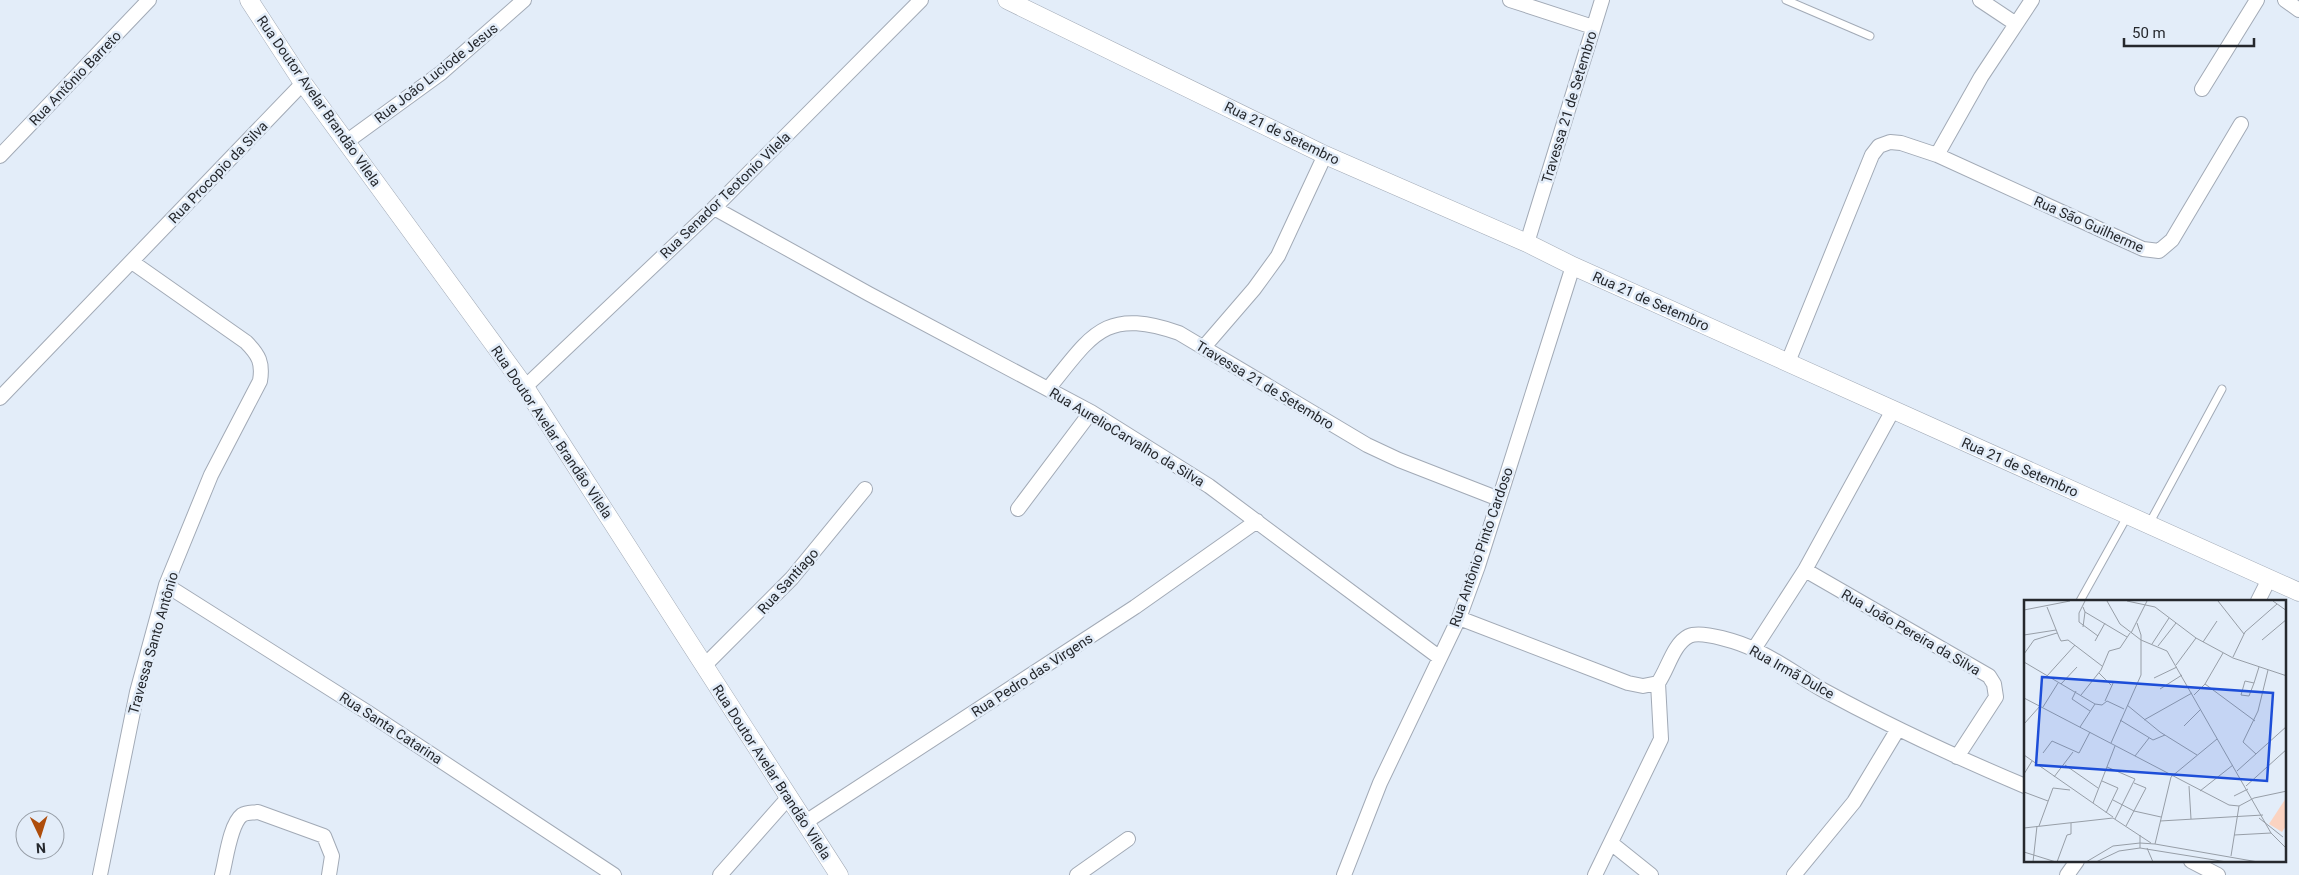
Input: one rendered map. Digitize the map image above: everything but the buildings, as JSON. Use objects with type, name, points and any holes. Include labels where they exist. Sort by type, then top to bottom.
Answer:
[{"type":"street","name":"Rua Antônio Barreto","points":[[0,156],[149,0]]},
{"type":"street","name":"Rua Doutor Avelar Brandão Vilela","points":[[250,0],[303,83],[525,387],[839,875]]},
{"type":"street","name":"Rua João Luciode Jesus","points":[[346,142],[441,73],[524,0]]},
{"type":"street","name":"Rua Senador Teotonio Vilela","points":[[525,387],[714,208],[921,0]]},
{"type":"street","name":"Rua 21 de Setembro","points":[[1007,0],[1325,155],[1527,243],[1573,266],[2299,592]]},
{"type":"street","points":[[1510,0],[1593,27]]},
{"type":"street","name":"Travessa 21 de Setembro","points":[[1527,243],[1602,0]]},
{"type":"street","points":[[1980,0],[2016,24]]},
{"type":"street","points":[[1937,155],[1981,77],[2032,0]]},
{"type":"street","points":[[2202,89],[2257,0]]},
{"type":"street","points":[[2284,0],[2299,10]]},
{"type":"street","name":"Rua Procopio da Silva","points":[[0,398],[303,83]]},
{"type":"street","name":"Rua São Guilherme","points":[[1788,362],[1872,155],[1879,146],[1890,142],[1901,143],[1937,155],[2143,249],[2159,251],[2172,240],[2241,124]]},
{"type":"street","points":[[1204,347],[1254,289],[1278,256],[1325,155]]},
{"type":"street","name":"Rua AurelioCarvalho da Silva","points":[[714,208],[869,294],[1091,412],[1209,486],[1440,658]]},
{"type":"street","name":"Travessa Santo Antônio","points":[[100,875],[136,692],[166,585],[211,475],[260,381],[262,369],[260,359],[246,342],[132,262]]},
{"type":"street","name":"Rua Antônio Pinto Cardoso","points":[[1344,875],[1380,783],[1459,618],[1573,266]]},
{"type":"street","name":"Travessa 21 de Setembro","points":[[1048,389],[1095,334],[1119,323],[1157,325],[1179,333],[1204,347],[1248,376],[1367,445],[1499,499]]},
{"type":"street","points":[[1754,649],[1805,570],[1893,410]]},
{"type":"street","points":[[1018,509],[1091,412]]},
{"type":"street","name":"Rua Santiago","points":[[704,666],[786,585],[865,489]]},
{"type":"street","name":"Rua Pedro das Virgens","points":[[804,823],[1089,638],[1257,521]]},
{"type":"street","name":"Rua João Pereira da Silva","points":[[1805,570],[1988,676],[1994,684],[1996,697],[1957,757]]},
{"type":"street","points":[[2259,600],[2270,580]]},
{"type":"street","name":"Rua Santa Catarina","points":[[166,585],[375,717],[614,875]]},
{"type":"street","points":[[1459,618],[1628,684],[1643,686],[1658,682],[1661,739],[1595,875]]},
{"type":"street","name":"Rua Irmã Dulce","points":[[1658,682],[1679,645],[1690,636],[1701,634],[1754,649],[1823,690],[1898,729],[2024,786]]},
{"type":"street","points":[[1794,875],[1854,802],[1898,729]]},
{"type":"street","points":[[720,875],[788,798]]},
{"type":"street","points":[[222,875],[234,827],[241,816],[258,812],[324,836],[332,856],[329,875]]},
{"type":"street","points":[[1078,875],[1128,839]]},
{"type":"street","points":[[1611,842],[1651,875]]},
{"type":"street","points":[[2067,875],[2076,862]]},
{"type":"street","points":[[2193,862],[2218,875]]},
{"type":"lane","points":[[1786,0],[1870,36]]},
{"type":"lane","points":[[2149,524],[2222,388]]},
{"type":"lane","points":[[2081,600],[2128,515]]}]
